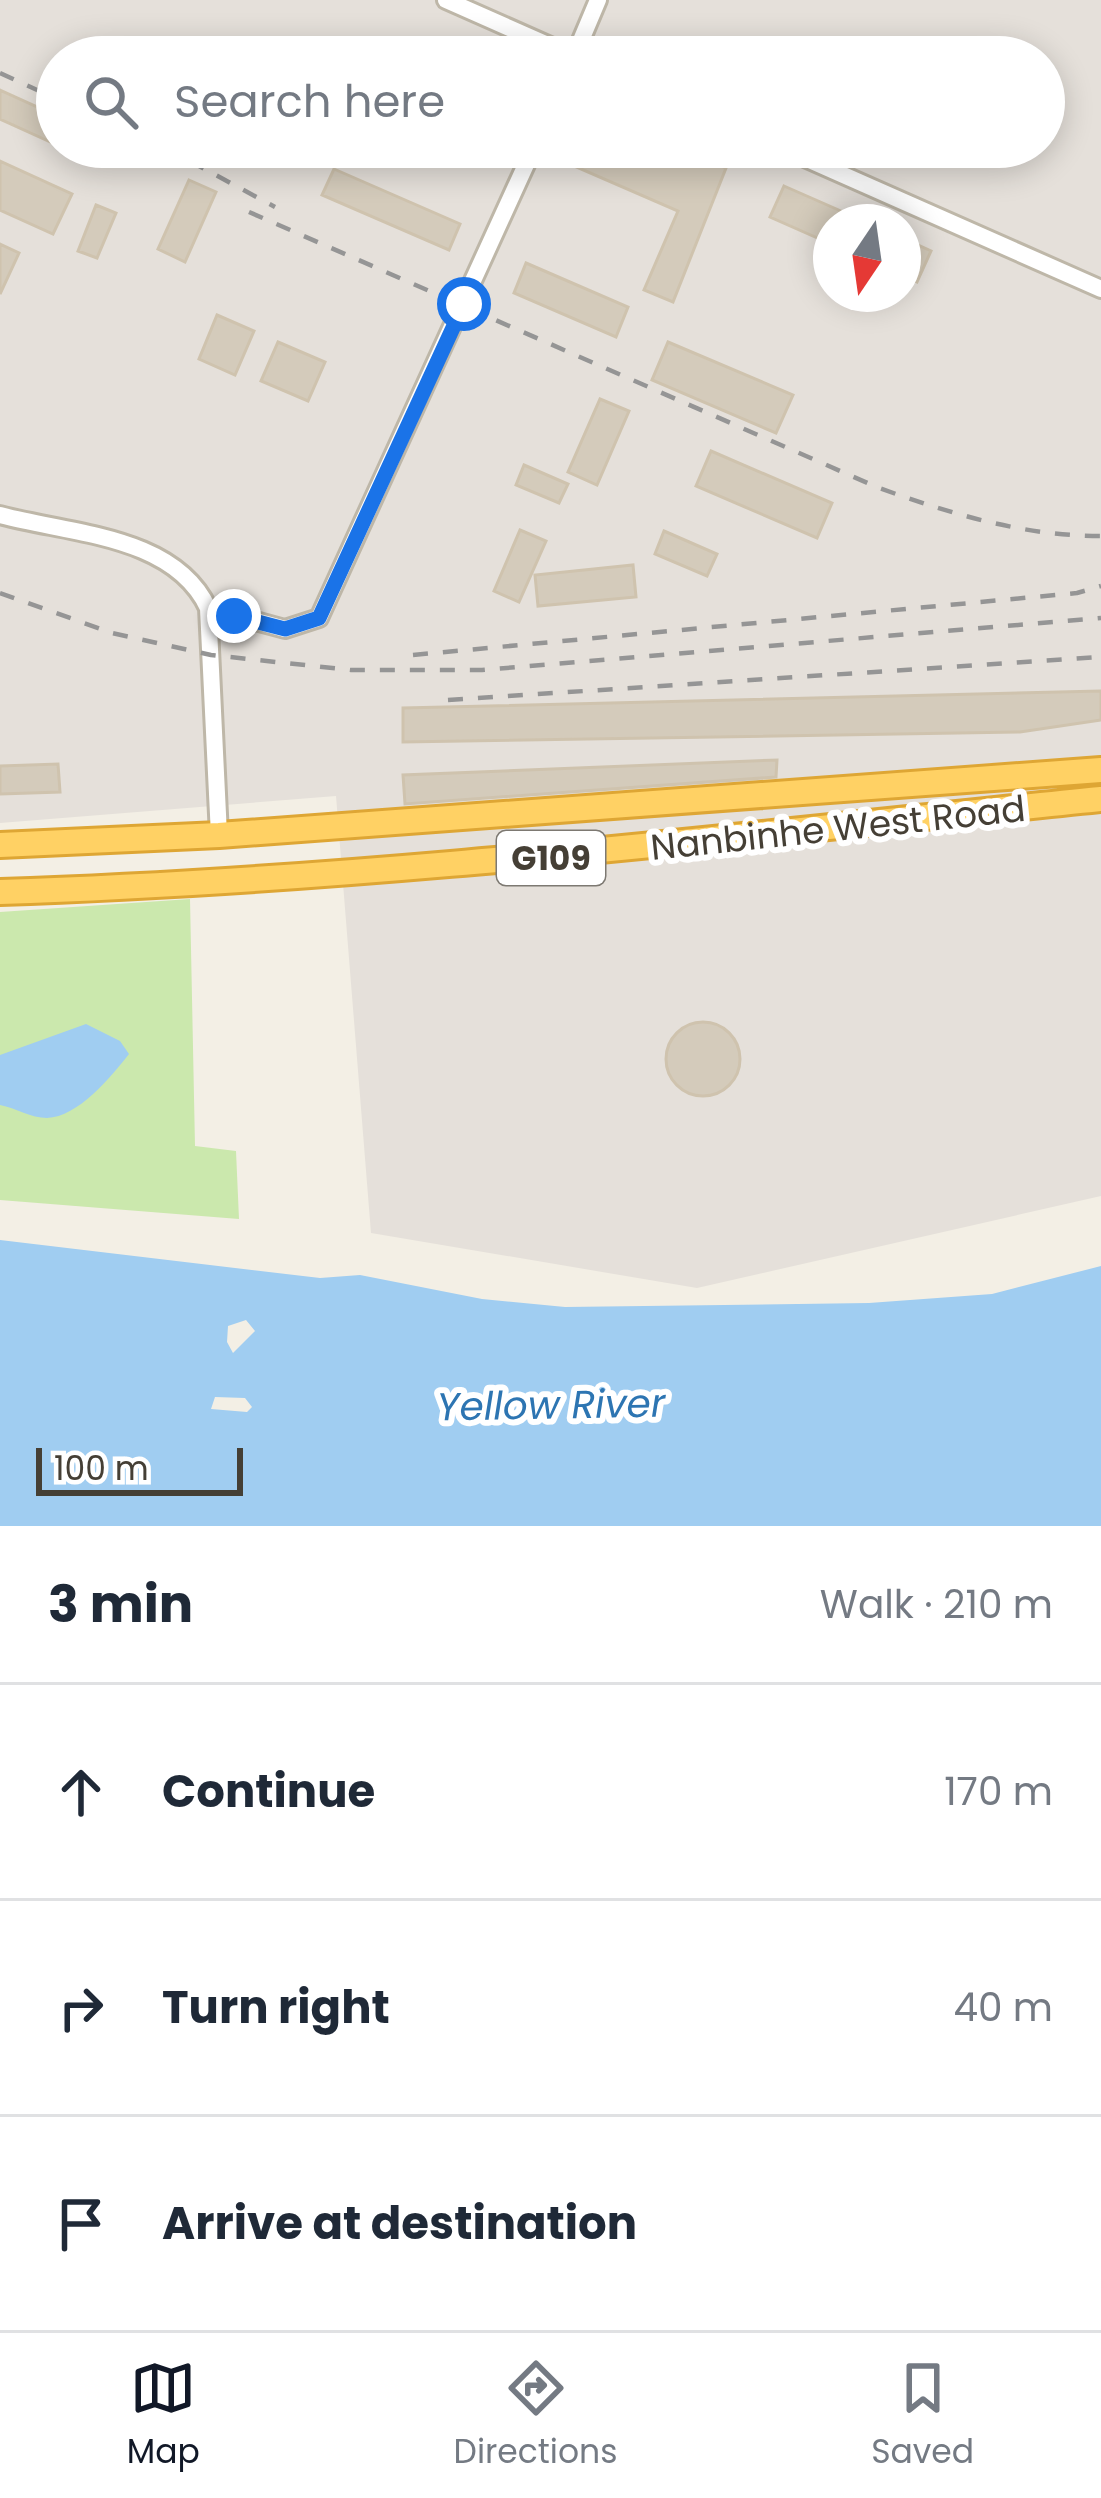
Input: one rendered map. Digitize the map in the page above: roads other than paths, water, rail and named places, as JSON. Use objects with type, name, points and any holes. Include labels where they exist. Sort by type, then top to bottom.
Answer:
[{"type":"highway","name":"Nanbinhe West Road","points":[[219,836],[1101,770]]},
{"type":"highway","name":"Nanbinhe West Road","points":[[0,892],[376,873],[660,848],[1101,799]]},
{"type":"highway","name":"G109","points":[[0,844],[219,836]]},
{"type":"street","points":[[446,0],[527,36]]},
{"type":"street","points":[[583,36],[598,0]]},
{"type":"street","points":[[208,608],[285,629],[319,618],[524,168]]},
{"type":"street","points":[[830,168],[1099,282]]},
{"type":"street","points":[[0,515],[161,558],[198,588],[208,608],[219,836]]},
{"type":"water","points":[[86,1024],[120,1041],[129,1054],[93,1094],[70,1111],[47,1118],[0,1105],[0,1055]]},
{"type":"water","name":"Yellow River","points":[[0,1240],[320,1278],[360,1275],[482,1299],[565,1307],[869,1303],[992,1294],[1101,1266],[1101,1526],[0,1526]],"holes":[[[246,1320],[255,1331],[233,1353],[227,1342],[228,1326]],[[215,1397],[245,1398],[252,1407],[247,1412],[211,1409]]]},
{"type":"railway","points":[[0,73],[36,89]]},
{"type":"railway","points":[[203,168],[275,207]]},
{"type":"railway","points":[[249,212],[879,488],[988,522],[1101,536]]},
{"type":"railway","points":[[413,655],[1077,593],[1101,586]]},
{"type":"railway","points":[[0,593],[112,633],[211,655],[351,670],[482,670],[1101,618]]},
{"type":"railway","points":[[448,700],[1101,657]]}]
